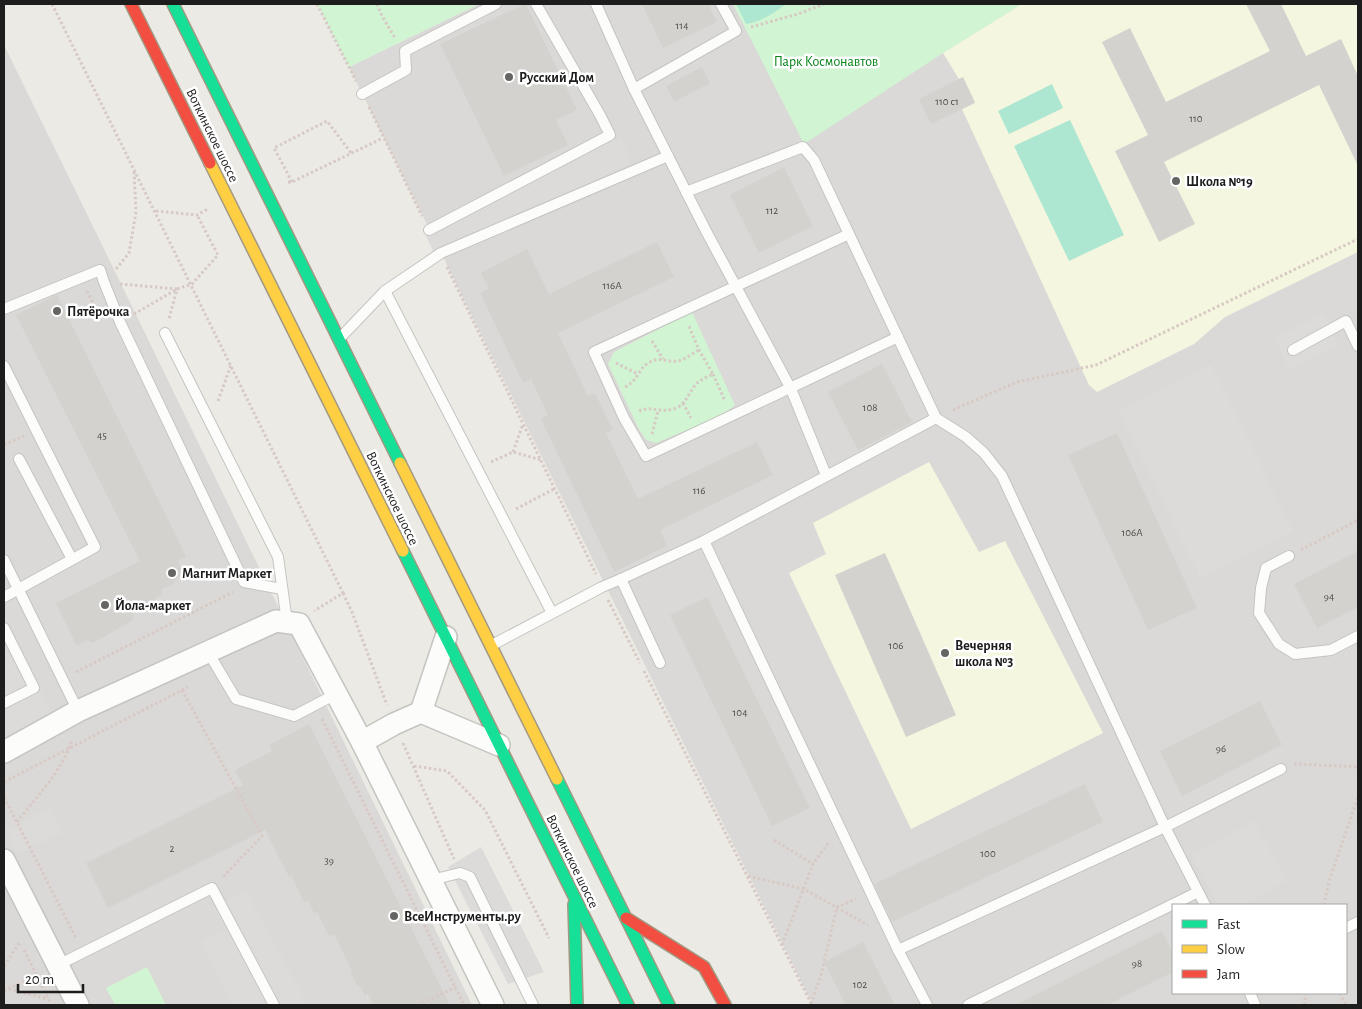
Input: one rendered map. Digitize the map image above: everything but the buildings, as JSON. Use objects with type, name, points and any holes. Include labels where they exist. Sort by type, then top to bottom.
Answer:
[{"type":"main road","name":"Воткинское шоссе","points":[[131,4],[628,1005]]},
{"type":"main road","name":"Воткинское шоссе","points":[[174,4],[669,1005]]},
{"type":"main road","points":[[574,895],[577,1005]]},
{"type":"main road","points":[[625,918],[704,967],[726,1005]]},
{"type":"street","points":[[4,752],[78,711],[276,621],[293,623],[336,694],[362,742],[493,1005]]},
{"type":"street","points":[[421,712],[446,637]]},
{"type":"street","points":[[362,742],[394,724],[421,712],[499,745]]},
{"type":"street","points":[[4,860],[78,1005]]},
{"type":"lane","points":[[362,94],[406,70],[405,51],[496,4]]},
{"type":"lane","points":[[429,230],[610,136],[595,106],[536,4]]},
{"type":"lane","points":[[596,4],[634,89],[686,192],[791,389],[826,475]]},
{"type":"lane","points":[[634,89],[736,31],[721,4]]},
{"type":"lane","points":[[686,192],[803,147],[814,160],[936,418],[966,437],[984,453],[1002,476],[1165,827],[1204,904]]},
{"type":"lane","points":[[339,338],[384,291],[440,253],[668,156]]},
{"type":"lane","points":[[850,234],[594,352],[624,418],[646,456],[898,337]]},
{"type":"lane","points":[[4,309],[100,270],[120,322],[244,582],[282,589]]},
{"type":"lane","points":[[384,291],[552,613]]},
{"type":"lane","points":[[1293,350],[1346,321],[1358,346]]},
{"type":"lane","points":[[165,332],[278,556],[282,589],[293,623]]},
{"type":"lane","points":[[4,366],[94,547],[4,597]]},
{"type":"lane","points":[[491,646],[602,587],[704,541],[936,418]]},
{"type":"lane","points":[[19,459],[72,559]]},
{"type":"lane","points":[[704,541],[892,938],[927,1005]]},
{"type":"lane","points":[[1289,556],[1266,568],[1261,588],[1259,613],[1279,644],[1295,654],[1331,650],[1358,636]]},
{"type":"lane","points":[[4,560],[78,711]]},
{"type":"lane","points":[[621,579],[660,663]]},
{"type":"lane","points":[[4,628],[34,688],[4,703]]},
{"type":"lane","points":[[208,652],[236,699],[294,716],[336,694]]},
{"type":"lane","points":[[898,950],[1165,827],[1281,769]]},
{"type":"lane","points":[[431,880],[460,873],[470,877],[533,1005]]},
{"type":"lane","points":[[58,965],[212,888],[274,1005]]},
{"type":"lane","points":[[1174,904],[1198,892]]},
{"type":"lane","points":[[968,1005],[1172,905]]},
{"type":"path","points":[[52,4],[343,593],[293,623]]},
{"type":"path","points":[[317,4],[429,230]]},
{"type":"path","points":[[377,4],[382,16],[405,51]]},
{"type":"path","points":[[736,31],[798,14],[824,4]]},
{"type":"path","points":[[292,182],[274,148],[327,121],[352,154]]},
{"type":"path","points":[[87,290],[104,282],[129,253],[136,212],[134,168]]},
{"type":"path","points":[[120,322],[177,289],[192,284],[218,256],[197,215]]},
{"type":"path","points":[[936,418],[1018,382],[1096,366],[1358,239]]},
{"type":"path","points":[[440,253],[602,587],[812,1005]]},
{"type":"path","points":[[104,282],[177,289]]},
{"type":"path","points":[[83,286],[95,306]]},
{"type":"path","points":[[165,332],[177,289]]},
{"type":"path","points":[[682,311],[699,350],[733,416]]},
{"type":"path","points":[[613,392],[633,383],[644,366],[650,362],[658,359],[677,362],[699,350]]},
{"type":"path","points":[[210,422],[231,364]]},
{"type":"path","points":[[624,418],[647,408],[661,411],[676,408],[683,403],[697,383],[713,374]]},
{"type":"path","points":[[513,452],[523,424]]},
{"type":"path","points":[[477,468],[513,452],[541,460]]},
{"type":"path","points":[[502,517],[554,488]]},
{"type":"path","points":[[1289,556],[1358,520]]},
{"type":"path","points":[[61,679],[235,591]]},
{"type":"path","points":[[4,782],[189,686]]},
{"type":"path","points":[[182,690],[262,836],[212,888]]},
{"type":"path","points":[[315,704],[464,1005]]},
{"type":"path","points":[[17,822],[50,780],[70,748],[78,711]]},
{"type":"path","points":[[1281,769],[1295,763],[1358,767]]},
{"type":"path","points":[[414,766],[447,771],[485,810],[552,945]]},
{"type":"path","points":[[4,797],[83,952]]},
{"type":"path","points":[[1324,904],[1329,881],[1358,797]]},
{"type":"path","points":[[782,945],[813,864],[839,826]]},
{"type":"path","points":[[774,840],[813,864]]},
{"type":"path","points":[[747,876],[804,888],[892,938]]},
{"type":"path","points":[[837,907],[871,894]]},
{"type":"path","points":[[812,1005],[837,907]]},
{"type":"path","points":[[4,966],[20,942]]},
{"type":"path","points":[[4,991],[58,965]]},
{"type":"path","points":[[418,1005],[456,987]]},
{"type":"path","points":[[8,989],[48,999]]},
{"type":"shaded area","points":[[479,4],[733,4],[943,53],[1022,4],[1358,4],[1358,1005],[813,1005],[349,67]]},
{"type":"shaded area","name":"Школа №19","points":[[1022,4],[1358,4],[1358,252],[1225,317],[1194,344],[1097,392],[1089,385],[962,109],[975,102],[963,78],[959,79],[943,53]]},
{"type":"shaded area","points":[[4,45],[87,214],[472,1005],[4,1005]]},
{"type":"shaded area","points":[[621,136],[631,164],[434,253],[426,236]]},
{"type":"shaded area","points":[[1324,314],[1339,346],[1289,370],[1274,338]]},
{"type":"shaded area","points":[[1211,364],[1293,531],[1200,577],[1118,410]]},
{"type":"shaded area","name":"Вечерняя школа №3","points":[[929,462],[979,552],[1005,541],[1103,733],[911,829],[789,573],[826,554],[813,523]]},
{"type":"shaded area","points":[[4,613],[52,714],[4,737]]},
{"type":"shaded area","points":[[50,808],[62,833],[18,854],[6,829]]},
{"type":"shaded area","points":[[1253,821],[1287,880],[1245,904],[1218,904],[1191,856]]},
{"type":"shaded area","points":[[481,847],[544,972],[508,984],[448,867]]},
{"type":"shaded area","points":[[245,890],[308,1005],[231,1005],[202,941],[224,928],[214,908]]},
{"type":"green space","points":[[317,4],[479,4],[349,67]]},
{"type":"green space","name":"Парк Космонавтов","points":[[733,4],[1022,4],[804,144]]},
{"type":"green space","points":[[736,4],[786,4],[767,17],[746,24]]},
{"type":"green space","points":[[1052,84],[1063,108],[1009,134],[998,111]]},
{"type":"green space","points":[[1070,120],[1124,235],[1069,261],[1014,146]]},
{"type":"green space","points":[[692,312],[735,405],[720,416],[656,443],[646,440],[608,364],[614,352]]},
{"type":"green space","points":[[147,967],[166,1005],[115,1005],[106,988]]},
{"type":"traffic: fast","points":[[173,4],[400,463]]},
{"type":"traffic: fast","points":[[403,551],[628,1005]]},
{"type":"traffic: fast","points":[[557,779],[669,1005]]},
{"type":"traffic: fast","points":[[574,904],[577,1005]]},
{"type":"traffic: slow","points":[[210,163],[403,551]]},
{"type":"traffic: slow","points":[[400,463],[557,779]]},
{"type":"traffic: jam","points":[[131,4],[210,163]]},
{"type":"traffic: jam","points":[[626,918],[704,967],[725,1005]]},
{"type":"place","name":"Русский Дом","points":[[509,77]]},
{"type":"place","name":"Школа №19","points":[[1176,181]]},
{"type":"place","name":"Пятёрочка","points":[[57,311]]},
{"type":"place","name":"Магнит Маркет","points":[[172,573]]},
{"type":"place","name":"Йола-маркет","points":[[105,605]]},
{"type":"place","name":"Вечерняя школа №3","points":[[945,653]]},
{"type":"place","name":"ВсеИнструменты.ру","points":[[394,916]]}]
